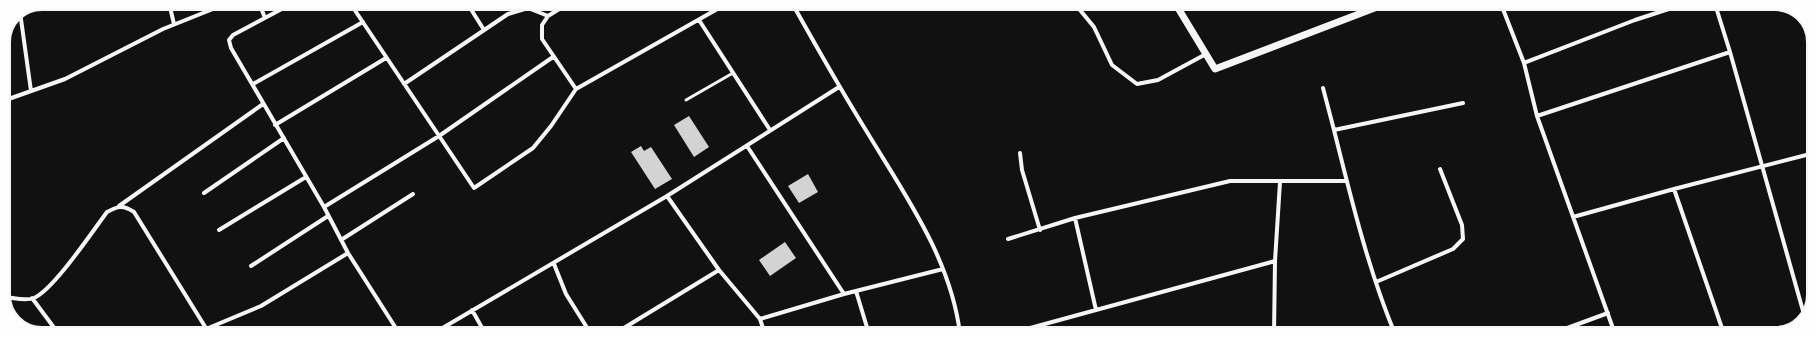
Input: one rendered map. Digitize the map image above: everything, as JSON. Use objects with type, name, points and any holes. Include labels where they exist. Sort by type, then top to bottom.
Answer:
[{"type":"street","points":[[171,10],[174,24]]},
{"type":"street","points":[[10,98],[65,79],[174,24],[210,10]]},
{"type":"street","points":[[262,10],[265,18]]},
{"type":"street","points":[[280,10],[233,35],[229,40],[231,48],[324,207],[348,253],[395,327]]},
{"type":"street","points":[[355,10],[474,188],[533,148],[551,126],[576,89],[716,10]]},
{"type":"street","points":[[471,10],[484,30]]},
{"type":"street","points":[[404,84],[508,14],[521,10]]},
{"type":"street","points":[[533,10],[548,16]]},
{"type":"street","points":[[558,10],[548,16],[542,25],[542,39],[576,89]]},
{"type":"street","points":[[796,10],[839,87],[926,230],[955,303],[959,327]]},
{"type":"street","points":[[1080,10],[1094,27],[1112,65],[1137,84],[1158,80],[1206,54]]},
{"type":"street","points":[[1179,10],[1215,69],[1369,10]]},
{"type":"street","points":[[1503,10],[1524,63],[1537,116],[1613,327]]},
{"type":"street","points":[[1524,63],[1635,20],[1666,10]]},
{"type":"street","points":[[1717,10],[1803,311]]},
{"type":"street","points":[[21,18],[31,91]]},
{"type":"street","points":[[699,20],[770,130]]},
{"type":"street","points":[[253,84],[363,22]]},
{"type":"street","points":[[1537,116],[1730,52]]},
{"type":"street","points":[[324,207],[439,136],[553,57]]},
{"type":"street","points":[[275,125],[386,58]]},
{"type":"street","points":[[445,327],[667,196],[839,87]]},
{"type":"street","points":[[1323,88],[1376,282],[1392,327]]},
{"type":"street","points":[[1334,130],[1464,103]]},
{"type":"street","points":[[10,298],[32,298],[48,288],[107,212],[119,206],[263,104]]},
{"type":"street","points":[[204,193],[284,138]]},
{"type":"street","points":[[747,146],[844,294]]},
{"type":"street","points":[[1020,153],[1022,170],[1040,230]]},
{"type":"street","points":[[1573,218],[1674,189],[1807,155]]},
{"type":"street","points":[[1376,282],[1453,248],[1463,239],[1462,225],[1440,169]]},
{"type":"street","points":[[219,230],[306,177]]},
{"type":"street","points":[[1008,239],[1075,218],[1230,181],[1280,182],[1347,180]]},
{"type":"street","points":[[1274,327],[1275,261],[1280,182]]},
{"type":"street","points":[[1674,189],[1722,327]]},
{"type":"street","points":[[341,240],[413,194]]},
{"type":"street","points":[[667,196],[720,270],[760,319],[763,327]]},
{"type":"street","points":[[119,206],[127,207],[134,212],[205,327]]},
{"type":"street","points":[[251,266],[328,216]]},
{"type":"street","points":[[1075,218],[1096,310]]},
{"type":"street","points":[[216,327],[261,306],[348,253]]},
{"type":"street","points":[[1034,327],[1275,261]]},
{"type":"street","points":[[554,264],[566,294],[587,327]]},
{"type":"street","points":[[626,327],[720,270]]},
{"type":"street","points":[[760,319],[844,294],[942,270]]},
{"type":"street","points":[[856,291],[867,327]]},
{"type":"street","points":[[32,298],[54,327]]},
{"type":"street","points":[[472,310],[481,327]]},
{"type":"street","points":[[1570,327],[1608,313]]},
{"type":"lane","points":[[686,100],[733,73]]},
{"type":"building","points":[[689,116],[709,147],[694,157],[674,125]]},
{"type":"building","points":[[641,146],[644,151],[651,147],[672,179],[655,189],[631,152]]},
{"type":"building","points":[[808,174],[818,192],[799,203],[788,186]]},
{"type":"building","points":[[785,242],[796,258],[770,276],[759,260]]}]
